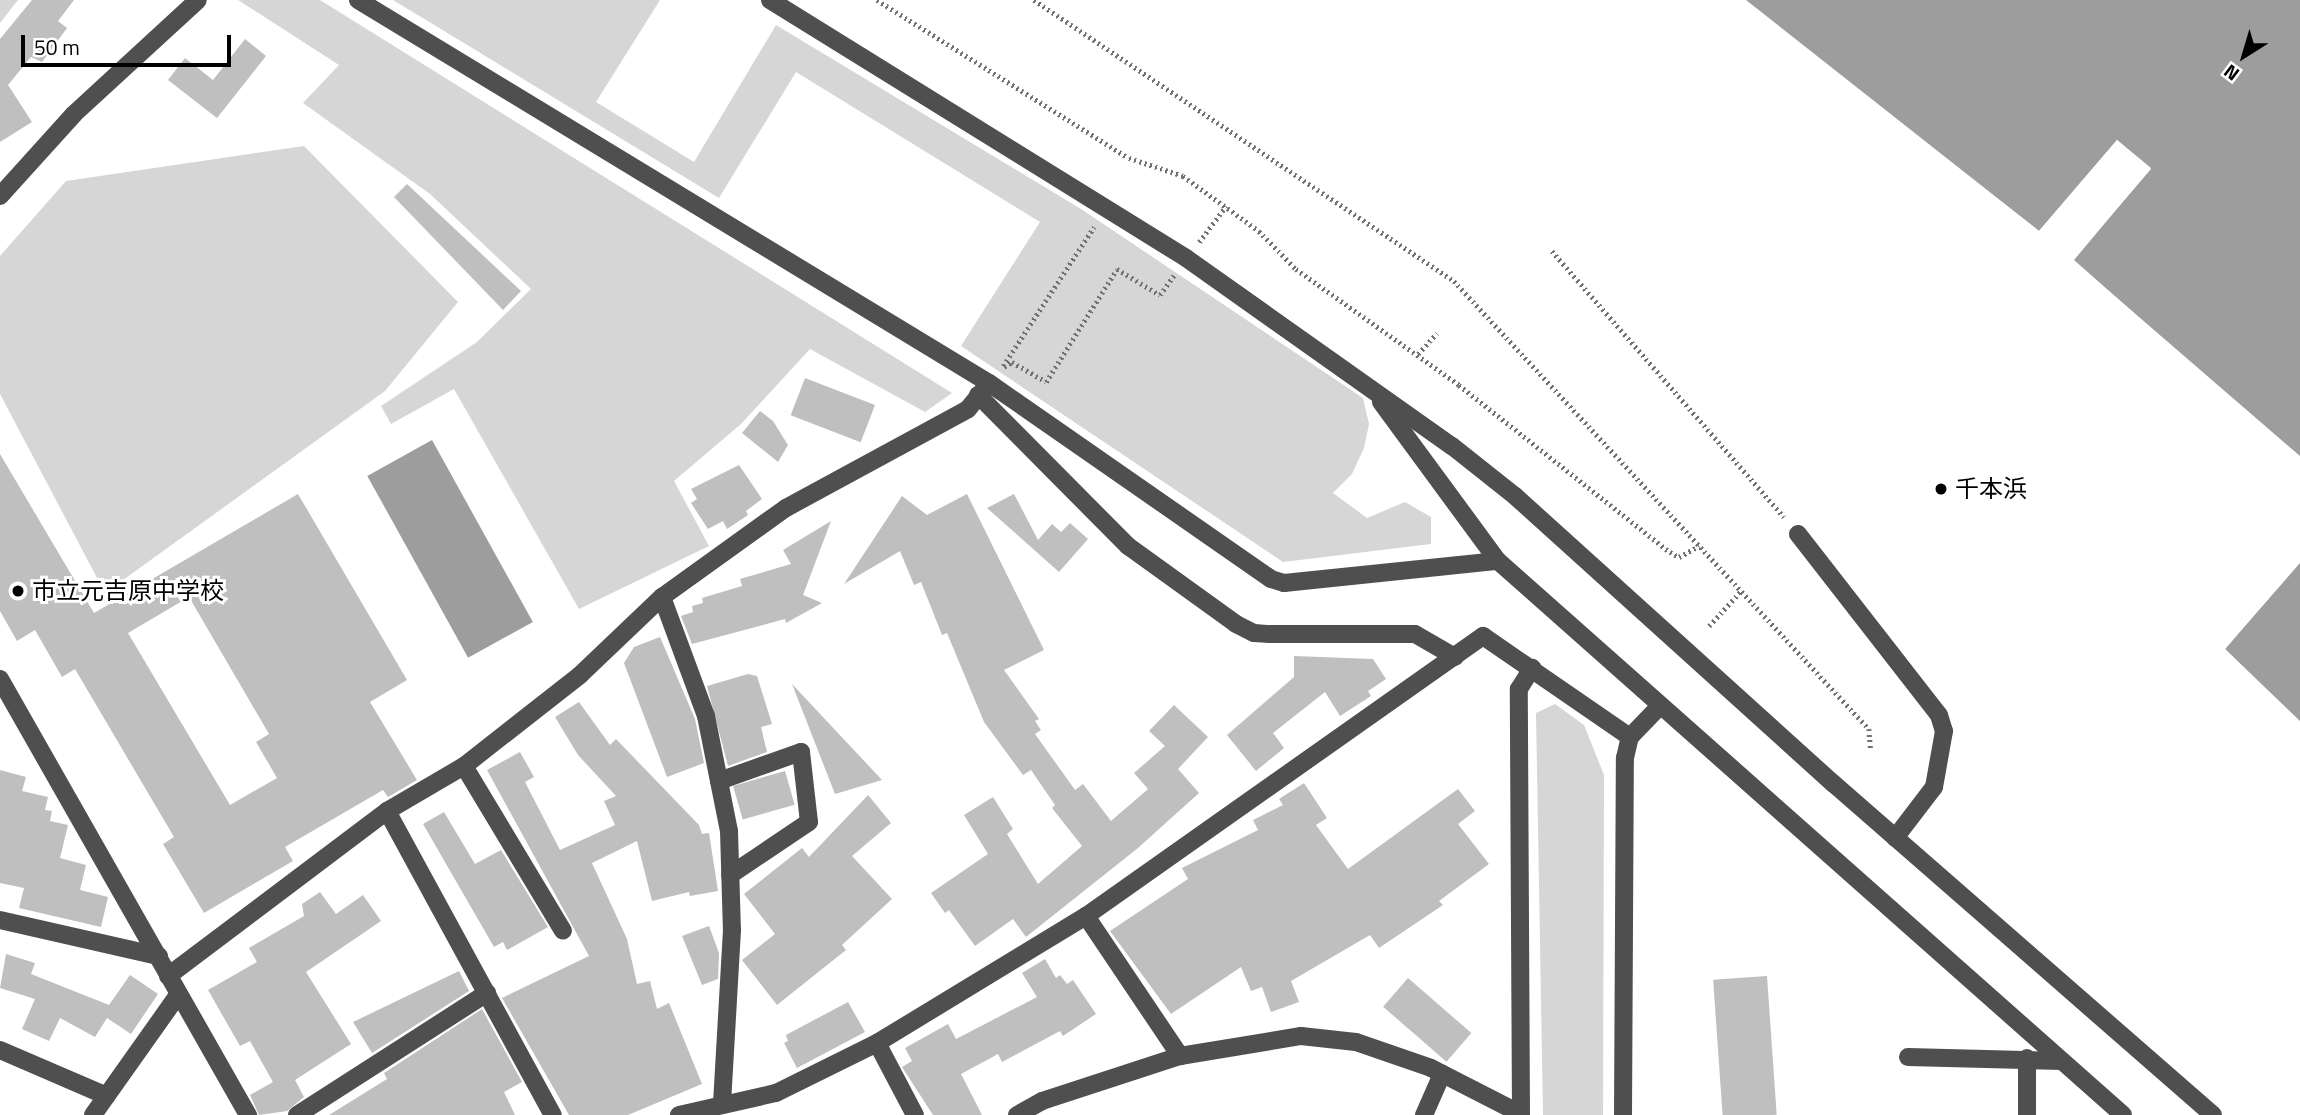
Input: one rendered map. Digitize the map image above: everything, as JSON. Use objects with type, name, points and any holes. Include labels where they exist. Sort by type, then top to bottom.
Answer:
[{"type":"street","points":[[0,196],[74,114],[198,0]]},
{"type":"street","points":[[358,0],[989,382],[1270,579],[1284,583],[1498,561]]},
{"type":"street","points":[[770,0],[1106,207],[1355,373],[1515,496],[1895,838],[2213,1115]]},
{"type":"street","points":[[1355,373],[1390,412],[1498,561],[1659,707],[2123,1115]]},
{"type":"street","points":[[168,976],[387,811],[464,766],[580,675],[662,597],[786,508],[968,409],[989,382]]},
{"type":"street","points":[[989,382],[1128,546],[1236,624],[1254,634],[1270,635],[1415,634],[1455,657]]},
{"type":"street","points":[[1798,534],[1939,715],[1944,731],[1934,786],[1895,838]]},
{"type":"street","points":[[662,597],[706,716],[729,831],[732,930],[722,1104]]},
{"type":"street","points":[[679,1115],[776,1093],[877,1044],[1086,916],[1483,636],[1630,737]]},
{"type":"street","points":[[1017,1115],[1042,1101],[1180,1056],[1301,1036],[1356,1041],[1442,1074],[1521,1115],[1519,689],[1532,668]]},
{"type":"street","points":[[0,679],[248,1115]]},
{"type":"street","points":[[1623,1115],[1625,758],[1630,737],[1659,707]]},
{"type":"street","points":[[719,781],[801,752],[809,822],[730,875]]},
{"type":"street","points":[[464,766],[563,930]]},
{"type":"street","points":[[387,811],[553,1115]]},
{"type":"street","points":[[1086,916],[1180,1056]]},
{"type":"street","points":[[0,920],[159,956]]},
{"type":"street","points":[[297,1115],[487,993]]},
{"type":"street","points":[[93,1115],[178,995]]},
{"type":"street","points":[[877,1044],[915,1115]]},
{"type":"street","points":[[0,1050],[107,1096]]},
{"type":"street","points":[[1908,1056],[2062,1061]]},
{"type":"street","points":[[2027,1058],[2027,1115]]},
{"type":"street","points":[[1424,1115],[1442,1074]]},
{"type":"path","points":[[877,0],[1129,158],[1183,176],[1259,231],[1296,269],[1418,354],[1670,552],[1679,557],[1699,546]]},
{"type":"path","points":[[1034,0],[1454,281],[1869,729],[1871,750]]},
{"type":"path","points":[[1199,243],[1226,206]]},
{"type":"path","points":[[989,382],[1106,207]]},
{"type":"path","points":[[1552,251],[1798,534]]},
{"type":"path","points":[[989,382],[1012,362],[1046,382],[1117,269],[1160,295],[1176,273]]},
{"type":"path","points":[[1418,354],[1437,333]]},
{"type":"path","points":[[1709,626],[1741,591]]},
{"type":"shaded area","points":[[0,0],[18,0],[0,23]]},
{"type":"shaded area","points":[[238,0],[320,0],[952,393],[925,412],[810,349],[741,424],[674,481],[709,546],[579,609],[454,389],[391,424],[381,406],[477,342],[531,289],[430,194],[303,103],[339,65]]},
{"type":"shaded area","points":[[393,0],[660,0],[596,102],[694,162],[776,25],[1081,209],[1363,398],[1369,424],[1364,448],[1352,474],[1333,493],[1367,518],[1405,502],[1431,517],[1431,544],[1283,562],[961,346],[1040,222],[796,72],[719,198]]},
{"type":"shaded area","points":[[1746,0],[2300,0],[2300,456],[2073,260],[2151,169],[2117,140],[2039,231]]},
{"type":"shaded area","points":[[304,146],[458,302],[385,391],[105,593],[0,394],[0,256],[66,181]]},
{"type":"shaded area","points":[[432,440],[533,622],[468,658],[367,476]]},
{"type":"shaded area","points":[[2300,563],[2300,721],[2225,649]]},
{"type":"shaded area","points":[[1555,704],[1584,725],[1604,775],[1603,1115],[1543,1115],[1536,713]]},
{"type":"pier","points":[[1742,0],[2039,231],[2117,140],[2151,168],[2074,260],[2300,460],[2070,262],[2146,169],[2117,144],[2038,234]]},
{"type":"pier","points":[[2300,560],[2225,649],[2300,724],[2221,649]]},
{"type":"building","points":[[32,0],[74,0],[58,21],[67,28],[42,62],[31,57],[8,85],[32,122],[0,142],[0,39]]},
{"type":"building","points":[[245,39],[266,56],[217,118],[168,80],[185,58],[213,80]]},
{"type":"building","points":[[407,184],[521,291],[503,310],[394,197]]},
{"type":"building","points":[[805,378],[875,405],[861,442],[791,415]]},
{"type":"building","points":[[760,411],[773,421],[788,445],[778,462],[742,433]]},
{"type":"building","points":[[0,454],[94,613],[298,494],[407,680],[370,702],[417,780],[388,797],[383,790],[285,847],[293,861],[204,913],[163,844],[174,837],[75,669],[62,677],[35,630],[17,641],[0,611]],"holes":[[[189,597],[269,734],[256,742],[277,778],[230,805],[128,633]]]},
{"type":"building","points":[[739,465],[762,499],[746,511],[748,515],[727,529],[723,521],[708,529],[691,503],[697,499],[691,489]]},
{"type":"building","points":[[967,494],[1044,650],[1004,670],[1039,719],[1035,721],[1041,730],[1035,734],[1075,790],[1083,784],[1111,821],[1148,789],[1134,773],[1165,746],[1149,731],[1174,705],[1208,737],[1178,769],[1199,793],[1138,848],[1026,937],[1013,919],[975,946],[949,910],[945,913],[931,893],[988,854],[964,815],[993,797],[1013,829],[1007,834],[1038,884],[1082,846],[1052,808],[1055,805],[1031,770],[1023,775],[984,722],[947,633],[942,635],[921,582],[914,585],[900,551],[844,584],[902,496],[927,515]]},
{"type":"building","points":[[1014,494],[1038,540],[1052,524],[1061,532],[1070,523],[1088,539],[1059,572],[987,508]]},
{"type":"building","points":[[831,521],[803,595],[822,603],[786,623],[785,619],[692,644],[681,616],[693,612],[692,606],[703,603],[702,598],[742,586],[740,579],[791,564],[783,550]]},
{"type":"building","points":[[660,637],[695,719],[704,763],[667,777],[624,663],[634,647]]},
{"type":"building","points":[[1294,656],[1373,659],[1386,679],[1368,691],[1371,696],[1340,716],[1325,692],[1273,733],[1284,748],[1256,771],[1227,735],[1294,677]]},
{"type":"building","points":[[748,674],[757,676],[772,724],[761,727],[767,752],[728,766],[707,686]]},
{"type":"building","points":[[792,684],[882,780],[835,794]]},
{"type":"building","points":[[579,702],[610,745],[616,739],[699,825],[702,834],[709,833],[718,891],[690,896],[689,892],[652,901],[637,841],[592,863],[627,939],[637,984],[650,981],[657,1009],[669,1003],[702,1084],[628,1115],[569,1115],[502,998],[589,956],[487,770],[520,752],[534,777],[525,782],[560,850],[615,825],[604,801],[616,796],[578,755],[555,717]]},
{"type":"building","points":[[0,770],[26,777],[22,791],[48,797],[45,810],[52,811],[50,821],[68,825],[60,858],[86,865],[80,890],[108,897],[101,927],[19,908],[24,888],[0,883]]},
{"type":"building","points":[[785,771],[795,805],[743,820],[733,786]]},
{"type":"building","points":[[1304,783],[1327,818],[1316,825],[1348,869],[1458,789],[1475,811],[1458,824],[1489,864],[1439,901],[1443,905],[1379,948],[1370,935],[1291,981],[1299,1002],[1271,1012],[1262,987],[1251,991],[1241,967],[1171,1014],[1110,931],[1188,879],[1182,868],[1258,830],[1253,820],[1283,805],[1279,799]]},
{"type":"building","points":[[868,795],[891,823],[852,856],[892,899],[842,945],[846,950],[777,1005],[742,960],[775,934],[744,894],[802,848],[809,857]]},
{"type":"building","points":[[444,812],[475,864],[501,850],[548,927],[507,950],[503,942],[494,947],[423,824]]},
{"type":"building","points":[[320,892],[336,914],[363,895],[381,921],[306,972],[351,1044],[295,1080],[304,1097],[287,1111],[259,1115],[250,1095],[273,1082],[250,1041],[240,1046],[208,990],[257,962],[249,948],[304,916],[302,904]]},
{"type":"building","points":[[709,926],[719,953],[718,979],[702,985],[682,936]]},
{"type":"building","points":[[6,954],[35,963],[31,974],[109,1005],[130,975],[158,994],[131,1034],[107,1018],[95,1037],[60,1018],[49,1041],[22,1029],[35,999],[0,988]]},
{"type":"building","points":[[1045,959],[1056,978],[1060,975],[1067,984],[1073,980],[1096,1014],[1063,1036],[1060,1031],[1002,1062],[998,1054],[961,1074],[982,1115],[933,1115],[902,1067],[912,1061],[905,1048],[948,1024],[956,1039],[1037,997],[1022,973]]},
{"type":"building","points":[[459,971],[469,991],[372,1053],[353,1022]]},
{"type":"building","points":[[1767,976],[1777,1115],[1723,1115],[1713,980]]},
{"type":"building","points":[[1408,978],[1471,1033],[1446,1062],[1383,1007]]},
{"type":"building","points":[[848,1002],[865,1032],[797,1068],[784,1043],[788,1041],[786,1035]]},
{"type":"building","points":[[482,1009],[522,1082],[504,1092],[515,1115],[329,1115],[387,1079],[384,1073]]},
{"type":"place","name":"千本浜","points":[[1941,489]]},
{"type":"place","name":"市立元吉原中学校","points":[[18,591]]}]
